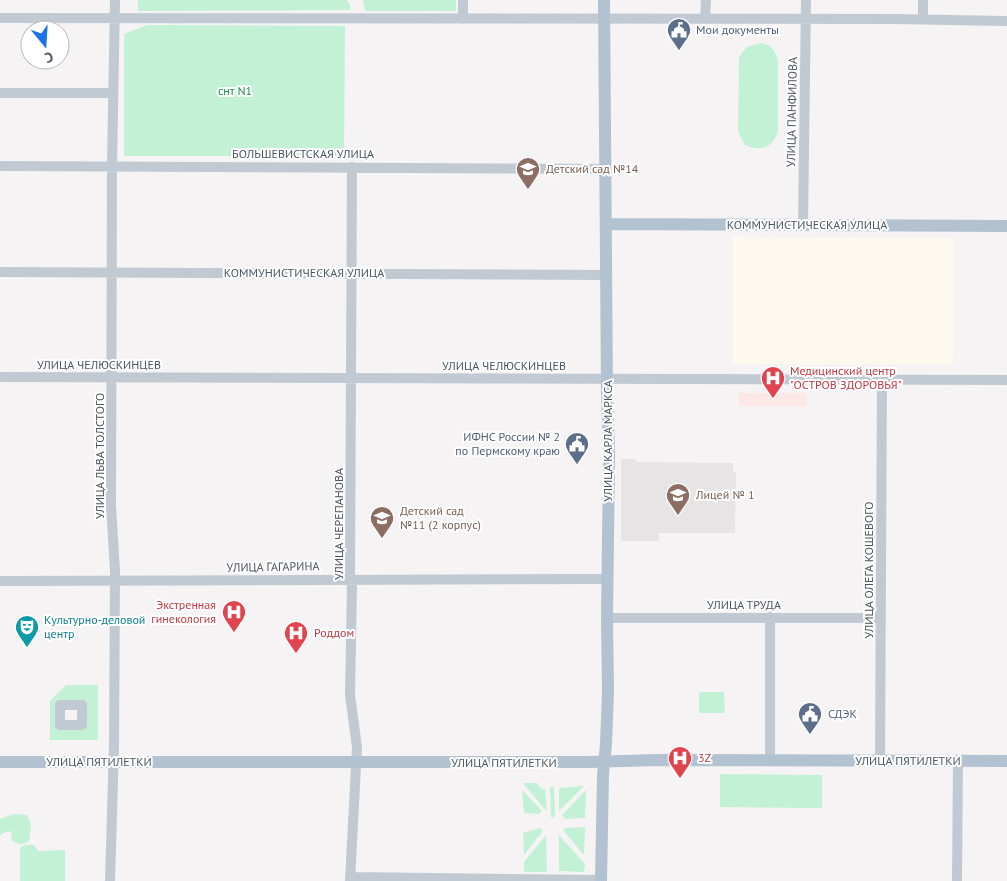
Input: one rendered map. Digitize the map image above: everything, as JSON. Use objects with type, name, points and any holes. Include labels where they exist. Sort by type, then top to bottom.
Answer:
[{"type":"main road","name":"УЛИЦА КАРЛА МАРКСА","points":[[601,880],[608,691],[609,456],[604,0]]},
{"type":"main road","name":"КОММУНИСТИЧЕСКАЯ УЛИЦА","points":[[606,224],[1007,226]]},
{"type":"main road","name":"УЛИЦА ПЯТИЛЕТКИ","points":[[0,762],[1007,761]]},
{"type":"street","name":"УЛИЦА ЛЬВА ТОЛСТОГО","points":[[110,881],[114,762],[115,580],[112,505],[112,166],[115,0]]},
{"type":"street","points":[[463,0],[463,19]]},
{"type":"street","points":[[706,0],[706,19]]},
{"type":"street","name":"УЛИЦА ПАНФИЛОВА","points":[[803,225],[806,0]]},
{"type":"street","points":[[923,0],[923,19]]},
{"type":"street","points":[[0,18],[923,19],[1007,21]]},
{"type":"street","points":[[1,93],[113,93]]},
{"type":"street","name":"БОЛЬШЕВИСТСКАЯ УЛИЦА","points":[[0,166],[606,169]]},
{"type":"street","name":"УЛИЦА ЧЕРЕПАНОВА","points":[[350,879],[356,763],[350,695],[352,586],[350,579],[352,167]]},
{"type":"street","name":"КОММУНИСТИЧЕСКАЯ УЛИЦА","points":[[0,272],[607,275]]},
{"type":"street","name":"УЛИЦА ЧЕЛЮСКИНЦЕВ","points":[[0,377],[1007,380]]},
{"type":"street","name":"УЛИЦА ОЛЕГА КОШЕВОГО","points":[[880,761],[882,380]]},
{"type":"street","name":"УЛИЦА ГАГАРИНА","points":[[0,581],[607,578]]},
{"type":"street","points":[[770,617],[770,761]]},
{"type":"street","name":"УЛИЦА ТРУДА","points":[[607,618],[881,618]]},
{"type":"street","points":[[957,881],[958,761]]},
{"type":"street","points":[[350,879],[601,880]]},
{"type":"shaded area","points":[[733,237],[954,238],[953,364],[733,364]]},
{"type":"shaded area","name":"Медицинский центр \"ОСТРОВ ЗДОРОВЬЯ\"","points":[[739,393],[806,393],[806,406],[739,406]]},
{"type":"shaded area","name":"Лицей № 1","points":[[621,459],[636,459],[636,462],[733,463],[733,472],[736,472],[735,533],[659,533],[659,541],[621,541]]},
{"type":"green space","points":[[138,0],[347,0],[350,10],[138,11]]},
{"type":"green space","points":[[363,0],[456,0],[456,11],[365,11]]},
{"type":"green space","name":"снт N1","points":[[147,25],[345,26],[344,156],[124,156],[124,34]]},
{"type":"green space","points":[[761,43],[773,49],[778,62],[778,131],[770,145],[756,148],[745,145],[738,132],[739,57],[747,47]]},
{"type":"green space","points":[[66,685],[98,685],[98,740],[50,740],[50,701]],"holes":[[[61,705],[82,706],[82,725],[60,725]]]},
{"type":"green space","points":[[699,692],[724,692],[725,713],[699,713]]},
{"type":"green space","points":[[720,774],[822,775],[822,808],[720,807]]},
{"type":"green space","points":[[523,783],[537,783],[541,789],[545,789],[547,812]]},
{"type":"green space","points":[[553,786],[555,816],[553,818],[551,817],[550,788]]},
{"type":"green space","points":[[584,786],[559,811],[559,788]]},
{"type":"green space","points":[[522,790],[542,811],[539,814],[524,813]]},
{"type":"green space","points":[[586,790],[585,818],[565,819],[562,815]]},
{"type":"green space","points":[[14,814],[27,815],[31,825],[29,841],[24,844],[11,840],[12,831],[3,833],[0,836],[0,819]]},
{"type":"green space","points":[[585,827],[584,855],[563,830],[566,828]]},
{"type":"green space","points":[[540,828],[543,831],[524,855],[523,833]]},
{"type":"green space","points":[[546,835],[547,872],[524,872],[524,862]]},
{"type":"green space","points":[[559,835],[585,864],[584,872],[559,871]]},
{"type":"green space","points":[[24,845],[34,845],[38,851],[65,850],[65,881],[20,881],[20,848]]},
{"type":"place","name":"Мои документы","points":[[679,51]]},
{"type":"place","name":"Детский сад №14","points":[[528,190]]},
{"type":"place","name":"Медицинский центр \"ОСТРОВ ЗДОРОВЬЯ\"","points":[[773,399]]},
{"type":"place","name":"ИФНС России № 2 по Пермскому краю","points":[[577,465]]},
{"type":"place","name":"Лицей № 1","points":[[678,516]]},
{"type":"place","name":"Детский сад №11 (2 корпус)","points":[[382,539]]},
{"type":"place","name":"Экстренная гинекология","points":[[234,633]]},
{"type":"place","name":"Культурно-деловой центр","points":[[27,648]]},
{"type":"place","name":"Роддом","points":[[296,654]]},
{"type":"place","name":"СДЭК","points":[[810,735]]},
{"type":"place","name":"3Z","points":[[680,779]]}]
